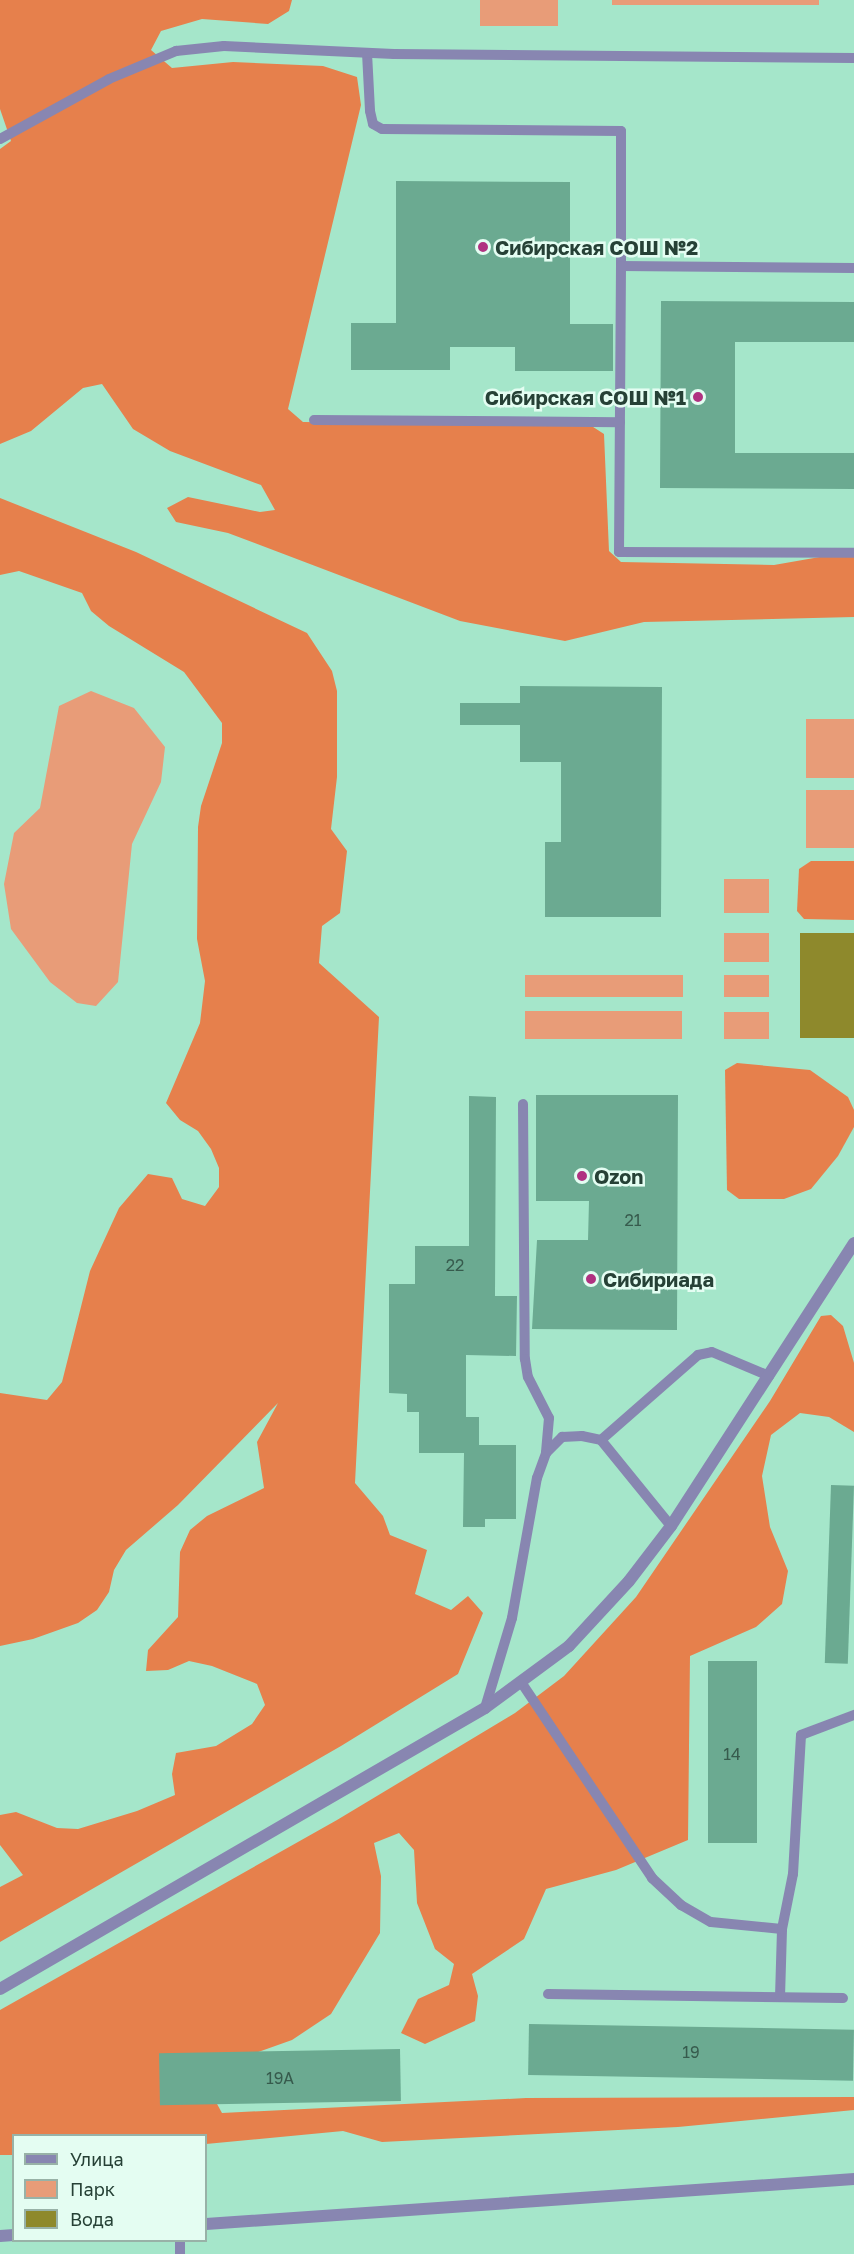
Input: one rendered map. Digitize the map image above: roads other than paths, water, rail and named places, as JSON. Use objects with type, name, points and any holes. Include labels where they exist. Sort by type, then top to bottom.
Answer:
[{"type":"street","points":[[0,1989],[485,1708],[569,1646],[629,1581],[671,1526],[854,1243]]},
{"type":"street","points":[[207,2224],[854,2179]]},
{"type":"lane","points":[[0,139],[109,79],[176,51],[224,46],[367,53],[854,58]]},
{"type":"lane","points":[[367,53],[370,111],[373,124],[382,129],[621,131],[619,552],[854,553]]},
{"type":"lane","points":[[621,266],[854,268]]},
{"type":"lane","points":[[314,420],[620,422]]},
{"type":"lane","points":[[485,1708],[512,1618],[537,1478],[546,1453],[549,1418],[528,1377],[525,1359],[522,1104]]},
{"type":"lane","points":[[601,1440],[698,1355],[712,1352],[769,1376]]},
{"type":"lane","points":[[546,1453],[562,1437],[582,1436],[601,1440],[671,1526]]},
{"type":"lane","points":[[521,1682],[652,1878],[681,1905],[711,1922],[782,1929]]},
{"type":"lane","points":[[780,1997],[782,1929],[793,1874],[801,1735],[854,1715]]},
{"type":"lane","points":[[548,1994],[843,1998]]},
{"type":"water","points":[[800,933],[854,933],[854,1038],[800,1038]]},
{"type":"place","name":"Сибирская СОШ №2","points":[[483,247]]},
{"type":"place","name":"Сибирская СОШ №1","points":[[698,397]]},
{"type":"place","name":"Ozon","points":[[582,1176]]},
{"type":"place","name":"Сибириада","points":[[591,1279]]}]
